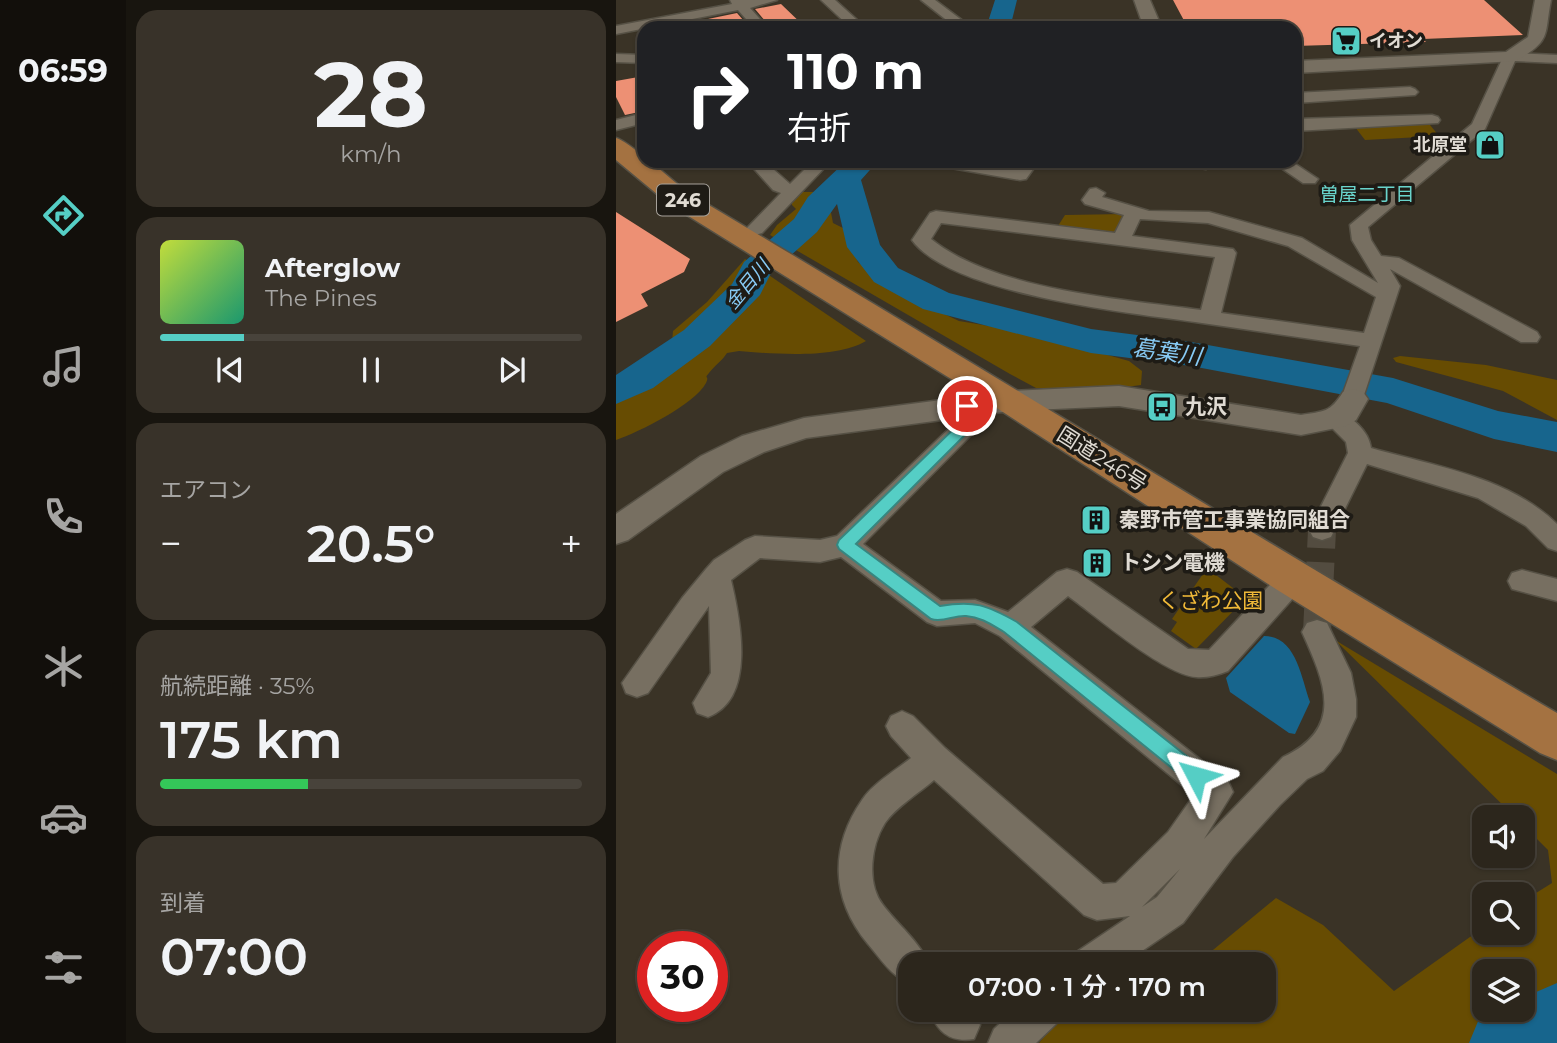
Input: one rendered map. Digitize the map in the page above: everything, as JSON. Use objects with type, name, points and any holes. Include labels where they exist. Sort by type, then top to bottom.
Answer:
[{"type":"highway","name":"246","points":[[616,145],[637,165]]},
{"type":"highway","name":"246","points":[[641,168],[678,198],[756,238]]},
{"type":"highway","name":"国道246号","points":[[756,238],[791,267],[1293,579],[1557,738]]},
{"type":"street","points":[[670,19],[738,3],[771,0]]},
{"type":"street","points":[[827,0],[851,21]]},
{"type":"street","points":[[927,0],[956,21]]},
{"type":"street","points":[[1142,0],[1150,21]]},
{"type":"street","points":[[1302,127],[1443,133],[1479,125],[1510,57],[1532,43],[1540,33],[1543,0]]},
{"type":"street","points":[[738,3],[755,21]]},
{"type":"street","points":[[616,30],[637,26]]},
{"type":"street","points":[[1302,67],[1510,57],[1557,59]]},
{"type":"street","points":[[616,58],[637,58]]},
{"type":"street","points":[[1387,62],[1443,133]]},
{"type":"street","points":[[1302,98],[1410,92]]},
{"type":"street","points":[[616,125],[637,120]]},
{"type":"street","points":[[616,531],[712,464],[753,444],[804,428],[1010,401],[1119,396],[1228,411],[1301,425],[1344,409],[1371,347],[1390,286],[1378,262],[1360,237],[1359,225],[1443,133]]},
{"type":"street","points":[[762,168],[779,186],[793,191]]},
{"type":"street","points":[[756,238],[793,191],[816,168]]},
{"type":"street","points":[[980,168],[1020,175],[1026,168]]},
{"type":"street","points":[[1096,192],[1091,200],[1148,216],[1209,218],[1295,242],[1387,294]]},
{"type":"street","points":[[1121,240],[1134,212]]},
{"type":"street","points":[[1209,318],[1226,253],[936,217],[921,240],[944,259],[1025,288],[1371,347]]},
{"type":"street","points":[[1378,262],[1392,262],[1529,337]]},
{"type":"street","points":[[637,683],[692,606],[724,568],[755,547],[820,551],[845,545],[969,423],[967,406]]},
{"type":"street","points":[[1322,530],[1360,453],[1358,439],[1344,409]]},
{"type":"street","points":[[1360,453],[1487,491],[1535,519],[1557,541]]},
{"type":"street","points":[[845,545],[937,614],[964,608],[985,613],[1010,627],[1216,792],[1170,909],[1108,952]]},
{"type":"street","points":[[708,703],[726,676],[725,615],[716,577]]},
{"type":"street","points":[[1010,627],[1066,580],[1180,660],[1195,664],[1217,662],[1293,579]]},
{"type":"street","points":[[1522,581],[1557,590]]},
{"type":"street","points":[[902,726],[933,759],[1097,902],[1124,900],[1192,855],[1294,768],[1312,760],[1329,740],[1340,718],[1342,699],[1336,673],[1317,632]]},
{"type":"street","points":[[899,952],[865,912],[855,877],[856,850],[874,810],[933,759]]},
{"type":"street","points":[[1008,1043],[1030,1022]]},
{"type":"green space","points":[[1423,123],[1430,125],[1439,136],[1365,140],[1355,127]]},
{"type":"green space","points":[[802,192],[819,192],[828,197],[833,223],[843,228],[858,262],[883,282],[959,321],[1026,332],[1129,361],[1142,371],[1141,385],[1119,388],[1036,388],[1010,374],[770,235],[777,225],[796,209],[792,205],[792,197]]},
{"type":"green space","points":[[1125,214],[1118,233],[1111,236],[1056,229],[1065,215]]},
{"type":"green space","points":[[745,259],[866,341],[853,347],[822,353],[727,353],[707,375],[706,383],[700,391],[690,400],[651,424],[616,440],[616,379],[644,364],[652,353],[672,342],[673,331],[707,302]]},
{"type":"green space","points":[[1400,356],[1486,365],[1557,380],[1557,420],[1503,391],[1396,362],[1393,358]]},
{"type":"green space","name":"くざわ公園","points":[[1207,568],[1246,598],[1196,649],[1171,631],[1177,622],[1172,619]]},
{"type":"green space","points":[[1335,640],[1557,774],[1557,1043],[1039,1043],[1056,1022],[1276,1022],[1276,952],[1211,952],[1276,898],[1323,925],[1394,991],[1472,936],[1472,945],[1535,945],[1535,894],[1552,883],[1548,850],[1535,837],[1535,805],[1503,805]]},
{"type":"water","points":[[1264,636],[1275,638],[1290,650],[1304,681],[1310,702],[1295,734],[1289,733],[1230,692],[1226,678]]},
{"type":"building","points":[[1173,0],[1484,0],[1523,35],[1423,39],[1426,42],[1302,46],[1302,21],[1184,21]]},
{"type":"building","points":[[781,4],[799,21],[765,21],[755,9]]},
{"type":"building","points":[[737,13],[744,21],[708,21]]},
{"type":"building","points":[[637,77],[637,112],[625,115],[616,97],[616,81]]},
{"type":"building","points":[[616,212],[690,259],[684,272],[641,294],[648,306],[616,322]]},
{"type":"waterway","name":"金目川","points":[[1000,21],[1006,0]]},
{"type":"waterway","name":"金目川","points":[[845,178],[856,168]]},
{"type":"waterway","name":"金目川","points":[[616,391],[639,379],[697,338],[748,288],[756,269],[806,225],[819,204],[845,178]]},
{"type":"waterway","name":"葛葉川","points":[[845,178],[864,247],[886,275],[936,301],[1091,341],[1191,354],[1393,391],[1494,425],[1557,437]]},
{"type":"waterway","name":"葛葉川","points":[[1503,1043],[1557,1017]]},
{"type":"tunnel","points":[[1317,632],[1322,530]]},
{"type":"place","name":"イオン","points":[[1346,41]]},
{"type":"place","name":"北原堂","points":[[1490,145]]},
{"type":"place","name":"九沢","points":[[1162,407]]},
{"type":"place","name":"秦野市管工事業協同組合","points":[[1096,520]]},
{"type":"place","name":"トシン電機","points":[[1097,563]]},
{"type":"district","name":"曽屋二丁目","points":[[1367,194]]},
{"type":"route","points":[[967,406],[969,423],[845,545],[937,614],[964,608],[985,613],[1010,627],[1196,776]]}]
